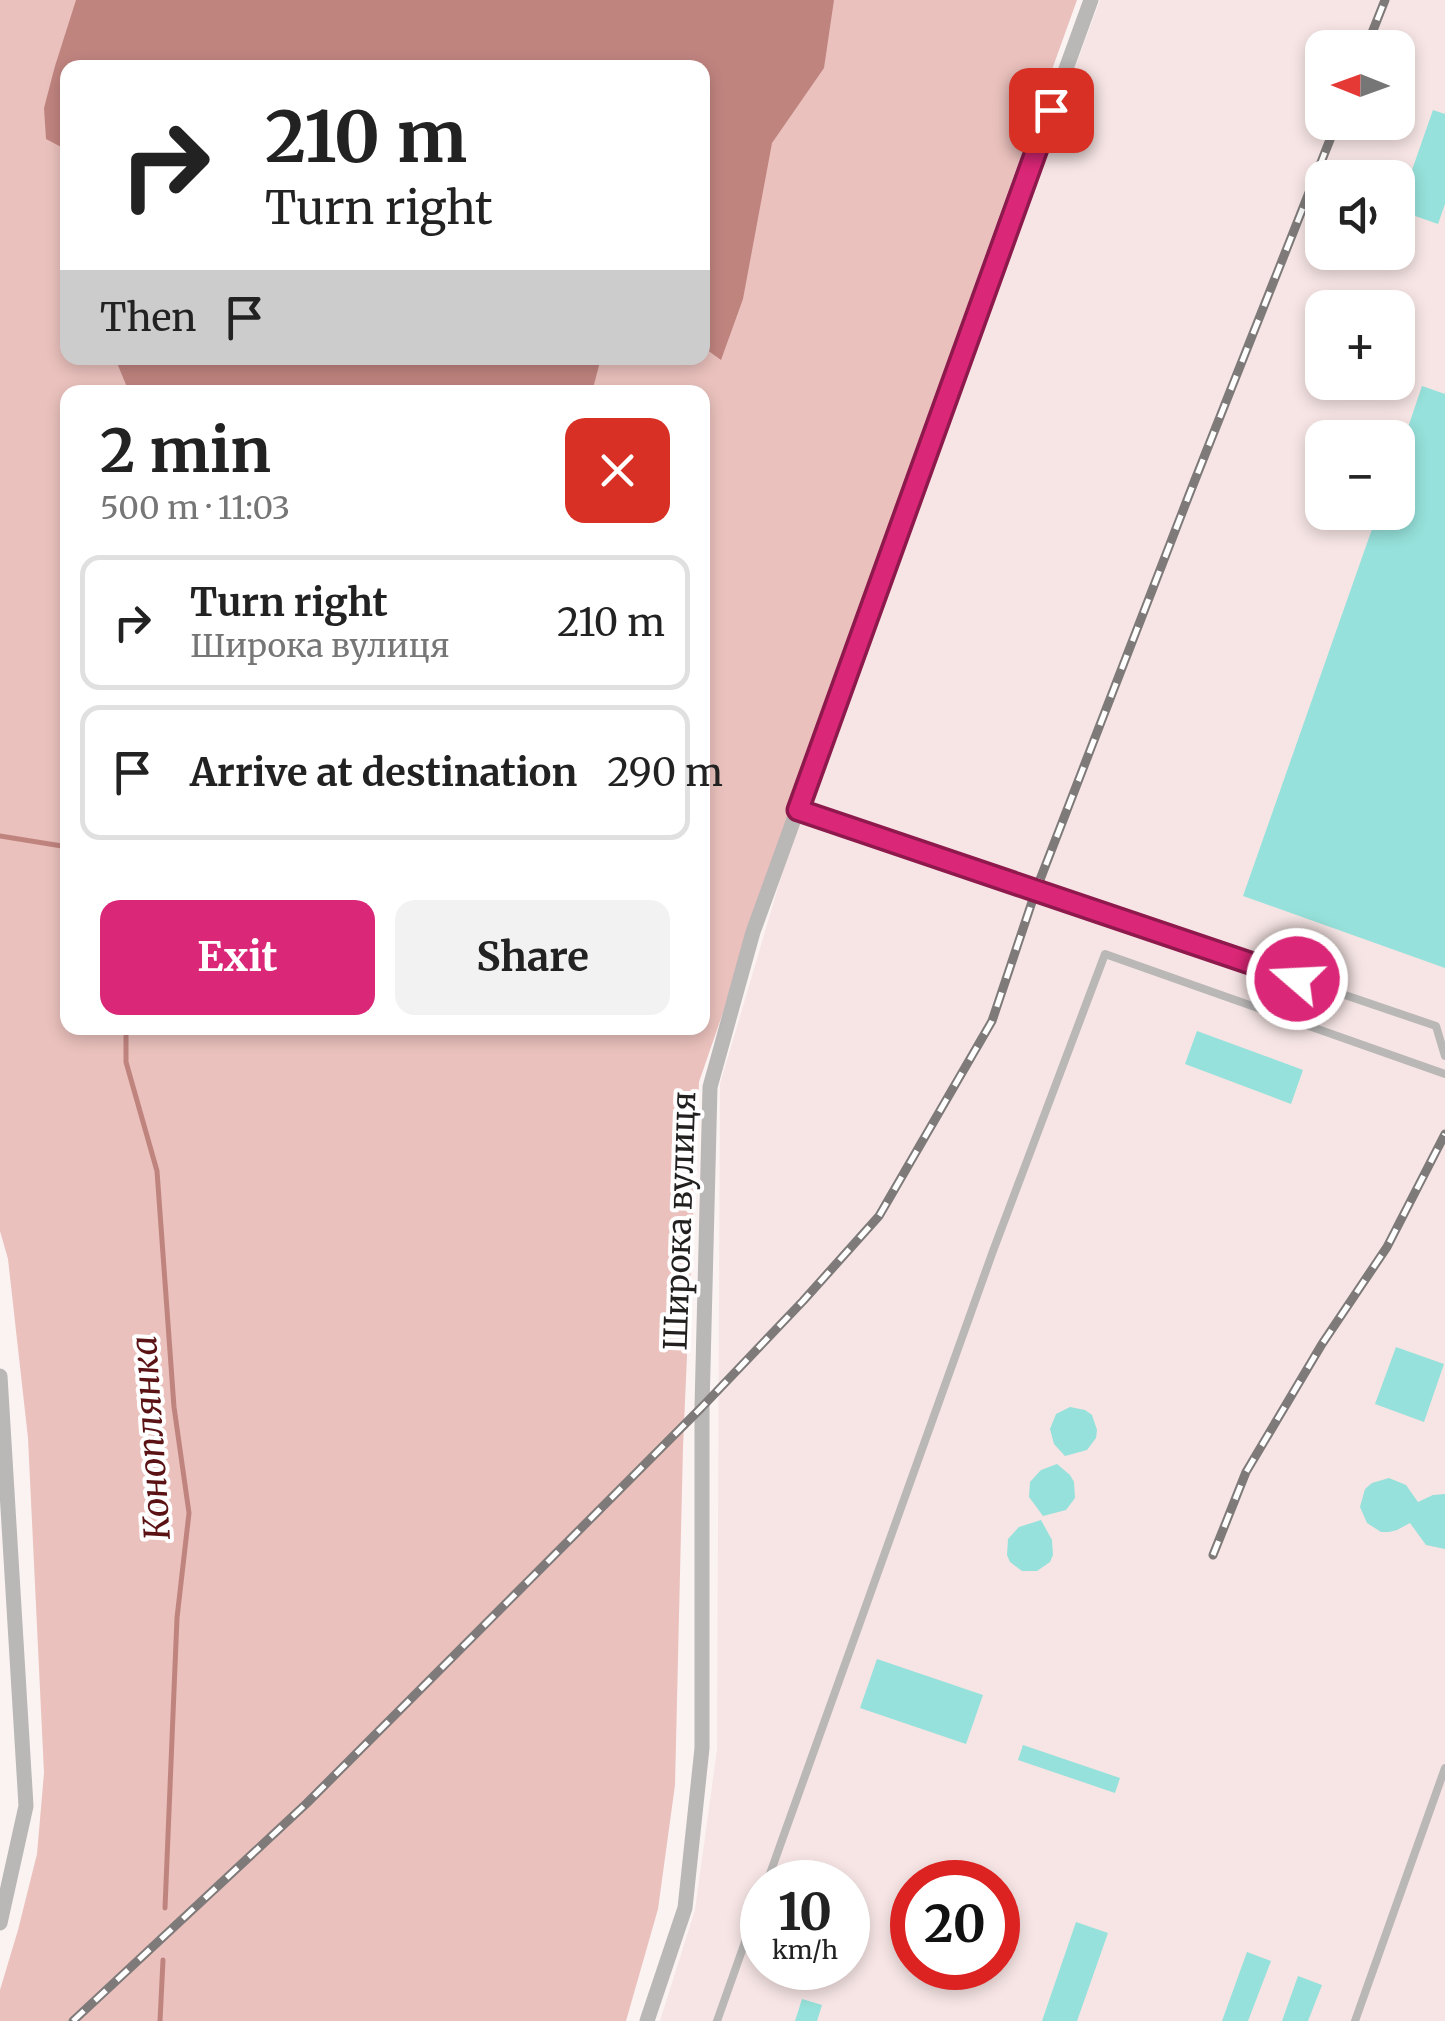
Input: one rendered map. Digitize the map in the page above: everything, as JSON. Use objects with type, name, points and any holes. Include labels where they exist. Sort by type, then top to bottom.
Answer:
[{"type":"street","name":"Широка вулиця","points":[[647,2021],[684,1908],[702,1748],[702,1407],[710,1088],[753,932],[1091,0]]},
{"type":"street","points":[[0,1376],[26,1806],[0,1923]]},
{"type":"lane","points":[[798,810],[1436,1026],[1445,1056]]},
{"type":"lane","points":[[774,1860],[986,1270],[1105,954],[1445,1074]]},
{"type":"lane","points":[[1355,2021],[1445,1768]]},
{"type":"lane","points":[[717,2021],[740,1956]]},
{"type":"shaded area","points":[[0,0],[1077,0],[958,331],[699,1082],[683,1447],[675,1785],[658,1909],[626,2021],[0,2021],[0,1990],[37,1854],[44,1773],[28,1438],[8,1259],[0,1231]]},
{"type":"shaded area","points":[[76,0],[834,0],[824,68],[772,143],[743,299],[721,360],[710,352],[710,60],[60,60],[60,146],[46,139],[44,108]]},
{"type":"shaded area","points":[[1100,0],[1445,0],[1445,2021],[660,2021],[695,1910],[717,1750],[720,1084],[798,820]]},
{"type":"shaded area","points":[[118,365],[599,365],[594,385],[126,385]]},
{"type":"building","points":[[1433,110],[1445,114],[1445,204],[1438,224],[1415,216],[1415,161]]},
{"type":"building","points":[[1422,386],[1445,394],[1445,968],[1243,896],[1372,530],[1415,530],[1415,420],[1411,420]]},
{"type":"building","points":[[1197,1031],[1303,1070],[1291,1104],[1185,1064]]},
{"type":"building","points":[[1396,1347],[1444,1364],[1424,1422],[1375,1404]]},
{"type":"building","points":[[1070,1407],[1092,1415],[1097,1430],[1087,1450],[1065,1456],[1054,1444],[1050,1429],[1056,1414]]},
{"type":"building","points":[[1057,1464],[1074,1482],[1075,1498],[1066,1510],[1043,1516],[1029,1497],[1030,1482],[1041,1470]]},
{"type":"building","points":[[1389,1478],[1406,1485],[1418,1502],[1445,1494],[1445,1549],[1426,1545],[1410,1523],[1381,1532],[1367,1523],[1360,1507],[1365,1489]]},
{"type":"building","points":[[1041,1520],[1052,1540],[1053,1555],[1037,1571],[1022,1571],[1010,1562],[1008,1539],[1019,1527]]},
{"type":"building","points":[[877,1659],[983,1695],[966,1744],[860,1708]]},
{"type":"building","points":[[1023,1745],[1120,1778],[1115,1793],[1018,1760]]},
{"type":"building","points":[[1076,1922],[1108,1933],[1077,2021],[1042,2021]]},
{"type":"building","points":[[1247,1952],[1271,1961],[1248,2021],[1222,2021]]},
{"type":"building","points":[[1298,1976],[1322,1985],[1308,2021],[1282,2021]]},
{"type":"building","points":[[802,1999],[822,2005],[817,2021],[795,2021]]},
{"type":"waterway","name":"Коноплянка","points":[[0,836],[60,846]]},
{"type":"waterway","name":"Коноплянка","points":[[126,1035],[126,1062],[157,1171],[174,1407],[189,1513],[177,1618],[165,1908]]},
{"type":"waterway","name":"Коноплянка","points":[[160,2021],[163,1960]]},
{"type":"railway","points":[[1373,30],[1385,0]]},
{"type":"railway","points":[[73,2021],[307,1803],[702,1407],[879,1216],[992,1021],[1036,890],[1330,140]]},
{"type":"railway","points":[[1213,1555],[1246,1472],[1322,1344],[1387,1247],[1445,1134]]},
{"type":"route","points":[[1051,110],[798,810],[1297,979]]}]
